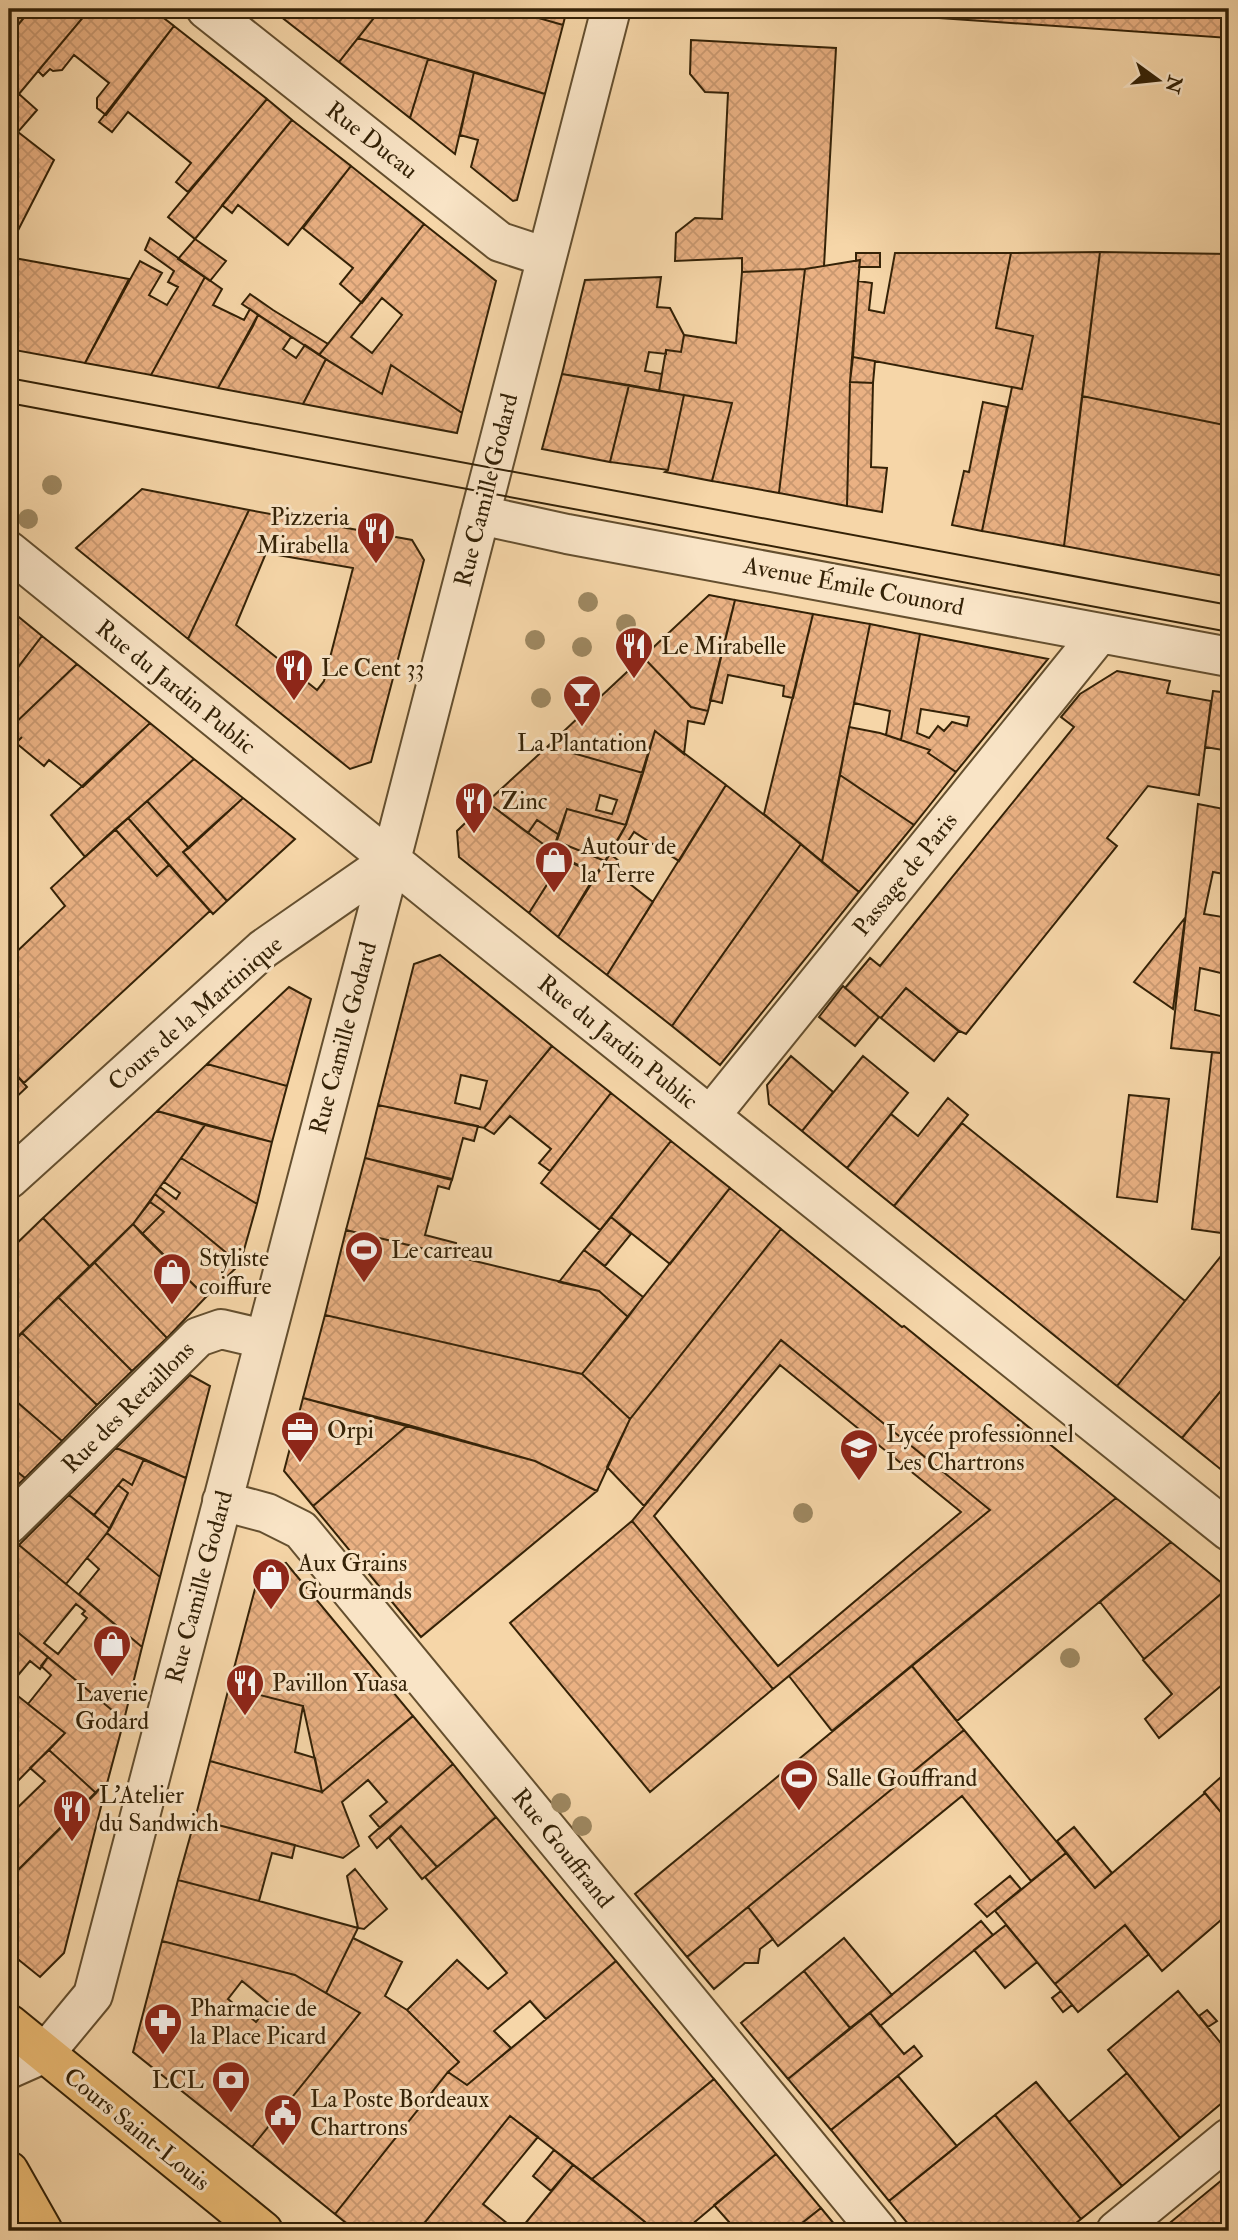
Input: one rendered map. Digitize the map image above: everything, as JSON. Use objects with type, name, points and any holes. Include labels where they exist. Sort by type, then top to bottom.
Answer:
[{"type":"main road","name":"Cours Saint-Louis","points":[[9,2024],[263,2231]]},
{"type":"main road","points":[[9,2171],[43,2231]]},
{"type":"street","name":"Rue Ducau","points":[[206,9],[500,242],[546,257]]},
{"type":"street","name":"Rue Camille Godard","points":[[45,2053],[93,1995],[611,9]]},
{"type":"street","name":"Avenue Émile Counord","points":[[480,515],[567,534],[1229,657]]},
{"type":"street","name":"Rue du Jardin Public","points":[[14,564],[391,860],[1229,1531]]},
{"type":"street","name":"Passage de Paris","points":[[710,1116],[1100,633]]},
{"type":"street","name":"Cours de la Martinique","points":[[9,1179],[263,949],[391,860]]},
{"type":"street","name":"Rue des Retaillons","points":[[9,1524],[198,1337],[221,1329],[264,1339]]},
{"type":"street","name":"Rue Gouffrand","points":[[222,1501],[267,1513],[301,1530],[878,2231]]},
{"type":"street","points":[[9,2069],[45,2053]]},
{"type":"street","points":[[1116,2231],[1229,2138]]},
{"type":"building","points":[[9,9],[31,9],[9,36]]},
{"type":"building","points":[[31,9],[90,9],[9,106],[9,36]]},
{"type":"building","points":[[90,9],[152,9],[174,26],[106,115],[97,108],[97,98],[109,83],[74,55],[62,70],[50,69],[43,76],[38,71]]},
{"type":"building","points":[[271,9],[381,9],[339,62]]},
{"type":"building","points":[[381,9],[507,9],[563,25],[545,94],[358,38]]},
{"type":"building","points":[[507,9],[567,9],[563,25]]},
{"type":"building","points":[[868,9],[1229,9],[1229,38],[868,13]]},
{"type":"building","points":[[174,26],[267,99],[188,192],[176,182],[191,163],[128,112],[112,132],[99,122]]},
{"type":"building","points":[[358,38],[428,59],[410,118],[339,62]]},
{"type":"building","points":[[691,40],[836,48],[824,266],[742,272],[742,258],[675,261],[676,233],[695,218],[722,219],[728,93],[705,92],[690,74]]},
{"type":"building","points":[[428,59],[474,72],[455,154],[410,118]]},
{"type":"building","points":[[474,72],[545,94],[517,200],[513,201],[471,167],[478,140],[460,135]]},
{"type":"building","points":[[19,94],[37,110],[18,132],[9,125],[9,106]]},
{"type":"building","points":[[267,99],[292,120],[195,239],[168,217]]},
{"type":"building","points":[[292,120],[351,166],[288,245],[238,205],[232,213],[222,205]]},
{"type":"building","points":[[9,125],[54,160],[9,248]]},
{"type":"building","points":[[351,166],[424,224],[362,303],[340,284],[353,268],[303,228]]},
{"type":"building","points":[[424,224],[496,281],[462,413],[391,365],[382,394],[319,355]],"holes":[[[382,298],[402,315],[372,353],[351,337]]]},
{"type":"building","points":[[150,238],[205,277],[151,375],[85,363],[140,261],[162,273],[149,295],[167,305],[178,287],[168,282],[174,271],[145,250]]},
{"type":"building","points":[[195,239],[226,261],[210,281],[178,259]]},
{"type":"building","points":[[1100,252],[1064,546],[982,531],[1012,387],[1022,389],[1033,336],[996,328],[1011,253]]},
{"type":"building","points":[[1100,252],[1229,254],[1229,426],[1082,396]]},
{"type":"building","points":[[856,253],[880,253],[880,267],[859,267],[860,260],[856,261]]},
{"type":"building","points":[[895,253],[1011,253],[996,328],[1033,336],[1022,389],[853,357],[858,281],[872,283],[869,310],[884,313]]},
{"type":"building","points":[[9,257],[129,279],[85,363],[9,349]]},
{"type":"building","points":[[860,260],[850,382],[847,506],[779,493],[805,269]]},
{"type":"building","points":[[805,269],[779,493],[712,481],[732,403],[659,391],[666,350],[681,352],[684,335],[736,343],[742,272]]},
{"type":"building","points":[[205,277],[222,289],[213,305],[244,320],[250,309],[258,315],[253,326],[218,388],[151,375]]},
{"type":"building","points":[[661,277],[657,307],[670,308],[684,335],[681,352],[649,352],[645,371],[662,374],[659,391],[562,374],[585,280]]},
{"type":"building","points":[[250,294],[328,344],[319,355],[242,304]]},
{"type":"building","points":[[258,315],[291,337],[283,349],[296,358],[305,345],[326,359],[303,404],[218,388]]},
{"type":"building","points":[[853,357],[875,361],[873,383],[850,382]]},
{"type":"building","points":[[326,359],[382,394],[391,365],[462,413],[457,433],[303,404]]},
{"type":"building","points":[[562,374],[629,385],[610,462],[542,449]]},
{"type":"building","points":[[850,382],[873,383],[871,467],[887,468],[882,512],[847,506]]},
{"type":"building","points":[[629,385],[684,395],[668,470],[610,462]]},
{"type":"building","points":[[684,395],[732,403],[712,481],[665,472],[668,470]]},
{"type":"building","points":[[1082,396],[1229,426],[1229,577],[1064,546]]},
{"type":"building","points":[[983,402],[1007,407],[982,531],[952,525],[964,471],[969,472]]},
{"type":"building","points":[[142,489],[249,510],[188,639],[76,548]]},
{"type":"building","points":[[249,510],[412,540],[424,560],[371,762],[350,769],[188,639]],"holes":[[[266,553],[353,568],[324,681],[317,690],[236,625]]]},
{"type":"building","points":[[709,595],[735,600],[708,711],[691,707],[643,657]]},
{"type":"building","points":[[735,600],[813,614],[793,698],[783,696],[784,686],[728,675],[722,703],[710,700]]},
{"type":"building","points":[[9,609],[42,636],[9,679]]},
{"type":"building","points":[[813,614],[870,624],[822,862],[764,814]]},
{"type":"building","points":[[870,624],[920,634],[901,740],[886,735],[890,711],[854,703]]},
{"type":"building","points":[[920,634],[1048,659],[956,772],[928,753],[930,750],[901,740]],"holes":[[[921,709],[969,717],[967,726],[952,722],[944,731],[938,726],[929,738],[917,733]]]},
{"type":"building","points":[[42,636],[77,664],[9,729],[9,679]]},
{"type":"building","points":[[643,657],[691,707],[708,711],[704,724],[688,721],[684,754],[655,731],[643,773],[548,746]]},
{"type":"building","points":[[77,664],[150,723],[83,787],[49,760],[44,766],[16,743],[9,750],[9,729]]},
{"type":"building","points":[[1117,671],[1170,681],[1167,693],[1211,701],[1199,795],[1148,786],[1107,838],[1117,846],[966,1034],[957,1030],[906,988],[881,1018],[879,1017],[845,988],[870,958],[880,966],[1074,727],[1061,717],[1080,694]]},
{"type":"building","points":[[1213,691],[1229,693],[1229,751],[1205,747]]},
{"type":"building","points":[[150,723],[194,759],[85,857],[51,815]]},
{"type":"building","points":[[849,727],[880,733],[930,750],[928,753],[956,772],[914,825],[840,775]]},
{"type":"building","points":[[655,731],[726,785],[679,861],[634,832],[623,849],[615,845],[625,827]]},
{"type":"building","points":[[548,746],[643,773],[626,825],[567,809],[559,835],[537,820],[528,833],[487,802]],"holes":[[[600,795],[617,800],[612,814],[596,810]]]},
{"type":"building","points":[[194,759],[243,798],[189,848],[147,801]]},
{"type":"building","points":[[840,775],[914,825],[859,892],[822,862]]},
{"type":"building","points":[[726,785],[801,844],[672,1026],[607,975]]},
{"type":"building","points":[[243,798],[295,839],[227,901],[183,852]]},
{"type":"building","points":[[147,801],[189,848],[183,852],[227,901],[213,914],[128,818]]},
{"type":"building","points":[[487,802],[563,859],[529,913],[459,857],[457,831]]},
{"type":"building","points":[[1198,804],[1229,810],[1229,875],[1213,872],[1204,914],[1229,918],[1229,975],[1200,968],[1195,1010],[1229,1018],[1229,1054],[1171,1048]]},
{"type":"building","points":[[567,809],[626,825],[605,861],[556,841]]},
{"type":"building","points":[[128,818],[169,865],[157,876],[115,829]]},
{"type":"building","points":[[537,820],[559,835],[553,851],[528,833]]},
{"type":"building","points":[[115,829],[157,876],[169,865],[210,911],[24,1083],[9,1067],[9,959],[65,906],[51,888]]},
{"type":"building","points":[[556,841],[605,861],[596,874],[563,859],[553,851]]},
{"type":"building","points":[[801,844],[859,892],[720,1065],[672,1026]]},
{"type":"building","points":[[610,854],[619,861],[612,870],[653,902],[607,975],[558,937]]},
{"type":"building","points":[[564,858],[596,874],[558,937],[529,913]]},
{"type":"building","points":[[1185,918],[1173,1009],[1134,982]]},
{"type":"building","points":[[440,955],[552,1046],[484,1128],[378,1105],[414,964]],"holes":[[[461,1075],[487,1081],[480,1109],[455,1103]]]},
{"type":"building","points":[[843,986],[879,1017],[855,1046],[819,1017]]},
{"type":"building","points":[[289,987],[311,999],[287,1086],[207,1064]]},
{"type":"building","points":[[906,988],[959,1031],[934,1061],[881,1018]]},
{"type":"building","points":[[552,1046],[611,1093],[550,1171],[539,1163],[551,1149],[510,1116],[494,1134],[484,1128]]},
{"type":"building","points":[[1212,1052],[1229,1054],[1229,1234],[1192,1229]]},
{"type":"building","points":[[791,1056],[833,1092],[802,1131],[769,1104],[767,1085]]},
{"type":"building","points":[[863,1056],[908,1093],[847,1168],[802,1131]]},
{"type":"building","points":[[207,1064],[287,1086],[272,1142],[157,1111]]},
{"type":"building","points":[[9,1067],[27,1087],[9,1104]]},
{"type":"building","points":[[611,1093],[671,1141],[600,1230],[541,1183]]},
{"type":"building","points":[[1129,1095],[1169,1099],[1157,1202],[1117,1197]]},
{"type":"building","points":[[948,1098],[968,1115],[894,1206],[847,1168],[891,1114],[918,1136]]},
{"type":"building","points":[[378,1105],[478,1126],[474,1141],[463,1138],[452,1180],[365,1158]]},
{"type":"building","points":[[157,1111],[205,1125],[133,1224],[90,1267],[43,1218]]},
{"type":"building","points":[[962,1123],[1185,1301],[1117,1386],[894,1206]]},
{"type":"building","points":[[205,1125],[272,1142],[257,1204],[181,1158]]},
{"type":"building","points":[[671,1141],[730,1188],[670,1264],[611,1217]]},
{"type":"building","points":[[181,1158],[257,1204],[240,1264],[155,1194],[160,1187],[176,1199],[180,1193],[164,1182]]},
{"type":"building","points":[[365,1158],[452,1179],[449,1189],[438,1186],[425,1235],[456,1243],[454,1256],[346,1230]]},
{"type":"building","points":[[730,1188],[781,1229],[630,1419],[582,1374]]},
{"type":"building","points":[[155,1194],[240,1264],[206,1297],[142,1234],[164,1212],[150,1202]]},
{"type":"building","points":[[150,1202],[164,1212],[142,1234],[133,1224]]},
{"type":"building","points":[[611,1217],[631,1234],[605,1266],[584,1250]]},
{"type":"building","points":[[43,1218],[90,1267],[13,1341],[9,1336],[9,1251]]},
{"type":"building","points":[[133,1224],[206,1297],[167,1338],[94,1262]]},
{"type":"building","points":[[781,1229],[1116,1498],[832,1731],[789,1676],[990,1510],[781,1340],[644,1506],[607,1467],[630,1419]]},
{"type":"building","points":[[346,1230],[599,1291],[628,1317],[582,1374],[325,1315]]},
{"type":"building","points":[[584,1250],[643,1297],[628,1317],[599,1291],[559,1282]]},
{"type":"building","points":[[1225,1251],[1229,1251],[1229,1381],[1182,1438],[1117,1386]]},
{"type":"building","points":[[94,1262],[167,1338],[132,1371],[58,1297]]},
{"type":"building","points":[[58,1297],[132,1371],[97,1405],[22,1333]]},
{"type":"building","points":[[325,1315],[582,1374],[630,1419],[597,1491],[535,1461],[303,1398]]},
{"type":"building","points":[[22,1333],[97,1405],[62,1441],[9,1395],[9,1346]]},
{"type":"building","points":[[781,1340],[990,1510],[773,1689],[632,1521]],"holes":[[[780,1365],[961,1512],[778,1666],[654,1516]]]},
{"type":"building","points":[[190,1375],[210,1386],[186,1478],[116,1448]]},
{"type":"building","points":[[1229,1381],[1229,1476],[1182,1438]]},
{"type":"building","points":[[9,1395],[62,1441],[25,1478],[9,1465]]},
{"type":"building","points":[[303,1398],[408,1425],[313,1506],[284,1471]]},
{"type":"building","points":[[408,1425],[535,1461],[597,1491],[421,1637],[313,1506]]},
{"type":"building","points":[[116,1448],[144,1459],[132,1485],[123,1479],[94,1515],[69,1495]]},
{"type":"building","points":[[144,1459],[186,1478],[160,1577],[107,1533],[128,1493],[118,1485],[123,1479],[132,1485]]},
{"type":"building","points":[[9,1465],[25,1478],[9,1493]]},
{"type":"building","points":[[118,1485],[128,1493],[110,1529],[94,1515]]},
{"type":"building","points":[[69,1495],[110,1529],[66,1584],[19,1545]]},
{"type":"building","points":[[1116,1498],[1171,1542],[957,1721],[912,1666]]},
{"type":"building","points":[[632,1521],[773,1689],[650,1792],[510,1623]]},
{"type":"building","points":[[107,1533],[160,1577],[142,1647],[79,1594],[99,1569],[87,1558]]},
{"type":"building","points":[[1171,1542],[1228,1588],[1144,1659],[1100,1602]]},
{"type":"building","points":[[19,1545],[142,1647],[124,1720],[9,1625],[9,1555]],"holes":[[[76,1604],[85,1611],[82,1614],[87,1618],[58,1654],[44,1643]]]},
{"type":"building","points":[[286,1563],[413,1716],[322,1792],[303,1706],[229,1687],[260,1570]]},
{"type":"building","points":[[1228,1588],[1229,1679],[1159,1738],[1145,1719],[1172,1694],[1143,1660]]},
{"type":"building","points":[[9,1625],[48,1657],[40,1669],[30,1661],[9,1686]]},
{"type":"building","points":[[48,1657],[124,1720],[105,1791],[100,1788],[96,1793],[49,1750],[65,1733],[28,1704],[51,1675],[41,1666]]},
{"type":"building","name":"Salle Gouffrand","points":[[912,1666],[964,1730],[687,1957],[635,1894]]},
{"type":"building","points":[[229,1687],[303,1706],[295,1752],[315,1758],[322,1792],[210,1761]]},
{"type":"building","points":[[9,1689],[65,1733],[9,1790]]},
{"type":"building","points":[[413,1716],[453,1764],[380,1828],[370,1816],[387,1802],[368,1780],[342,1802],[359,1846],[343,1858],[195,1819],[210,1761],[322,1792]]},
{"type":"building","points":[[964,1730],[1066,1853],[1031,1881],[962,1796],[778,1946],[748,1907]]},
{"type":"building","points":[[49,1750],[96,1793],[9,1879],[9,1816],[45,1781],[30,1768]]},
{"type":"building","points":[[453,1764],[496,1817],[437,1867],[401,1826],[377,1848],[369,1837]]},
{"type":"building","points":[[1229,1770],[1229,1822],[1204,1792]]},
{"type":"building","points":[[100,1788],[105,1791],[64,1953],[40,1977],[9,1952],[9,1879]]},
{"type":"building","points":[[1205,1793],[1229,1822],[1229,1913],[1162,1971],[1125,1925],[1055,1984],[995,1911],[1066,1853],[1095,1888]]},
{"type":"building","points":[[496,1817],[616,1961],[546,2019],[530,2001],[494,2031],[511,2048],[467,2085],[448,2072],[459,2062],[407,2010],[457,1960],[488,1989],[507,1973],[425,1877]]},
{"type":"building","points":[[195,1819],[295,1845],[292,1858],[272,1853],[259,1901],[178,1880]]},
{"type":"building","points":[[401,1826],[437,1867],[422,1879],[389,1838]]},
{"type":"building","points":[[1074,1827],[1112,1873],[1095,1888],[1057,1841]]},
{"type":"building","points":[[355,1869],[387,1909],[364,1929],[358,1928],[347,1876]]},
{"type":"building","points":[[1010,1876],[1021,1889],[987,1917],[975,1904]]},
{"type":"building","points":[[178,1880],[358,1928],[326,1993],[295,1975],[162,1941]]},
{"type":"building","points":[[748,1907],[773,1939],[760,1949],[758,1963],[745,1963],[714,1989],[687,1957]]},
{"type":"building","points":[[981,1921],[993,1935],[880,2026],[870,2013]]},
{"type":"building","points":[[1006,1925],[1037,1962],[1005,1988],[974,1950]]},
{"type":"building","points":[[1125,1925],[1149,1954],[1078,2012],[1055,1984]]},
{"type":"building","points":[[353,1938],[402,1962],[385,1996],[407,2010],[459,2062],[448,2072],[335,2214],[252,2147],[360,2013],[326,1993]]},
{"type":"building","points":[[844,1938],[892,1995],[850,2028],[804,1971]]},
{"type":"building","points":[[162,1941],[295,1975],[360,2013],[252,2147],[133,2052]],"holes":[[[242,1981],[270,2004],[256,2022],[228,1999]]]},
{"type":"building","points":[[616,1961],[714,2079],[592,2179],[510,2116],[418,2231],[356,2231],[335,2214],[448,2072],[467,2085]]},
{"type":"building","points":[[804,1971],[850,2028],[788,2079],[741,2023]]},
{"type":"building","points":[[1061,1991],[1072,2005],[1063,2012],[1052,1998]]},
{"type":"building","points":[[1178,1991],[1229,2053],[1229,2097],[1180,2138],[1108,2050]]},
{"type":"building","points":[[1207,2010],[1217,2021],[1208,2027],[1199,2016]]},
{"type":"building","points":[[870,2013],[904,2054],[914,2046],[922,2056],[831,2130],[788,2079]]},
{"type":"building","points":[[1127,2073],[1180,2138],[1122,2186],[1069,2122]]},
{"type":"building","points":[[898,2076],[957,2146],[889,2201],[831,2130]]},
{"type":"building","points":[[714,2079],[776,2154],[684,2231],[656,2231],[592,2179]]},
{"type":"building","points":[[1036,2082],[1122,2186],[1081,2219],[995,2115]]},
{"type":"building","points":[[995,2115],[1081,2219],[1066,2231],[914,2231],[889,2201]]},
{"type":"building","points":[[510,2116],[538,2137],[483,2204],[517,2231],[418,2231]]},
{"type":"building","points":[[554,2150],[573,2165],[551,2191],[533,2176]]},
{"type":"building","points":[[776,2154],[821,2208],[792,2231],[737,2231],[714,2205]]},
{"type":"building","points":[[573,2165],[633,2212],[656,2231],[519,2231]]},
{"type":"building","points":[[1229,2174],[1229,2231],[1160,2231]]},
{"type":"building","points":[[821,2208],[840,2231],[792,2231]]},
{"type":"tram line","points":[[9,378],[1229,605]]},
{"type":"tram line","points":[[9,403],[1229,632]]},
{"type":"place","name":"Pizzeria Mirabella","points":[[376,565]]},
{"type":"place","name":"Le Mirabelle","points":[[634,680]]},
{"type":"place","name":"Le Cent 33","points":[[294,702]]},
{"type":"place","name":"La Plantation","points":[[582,728]]},
{"type":"place","name":"Zinc","points":[[474,835]]},
{"type":"place","name":"Autour de la Terre","points":[[554,894]]},
{"type":"place","name":"Le carreau","points":[[364,1284]]},
{"type":"place","name":"Styliste coiffure","points":[[172,1306]]},
{"type":"place","name":"Orpi","points":[[300,1464]]},
{"type":"place","name":"Lycée professionnel Les Chartrons","points":[[859,1482]]},
{"type":"place","name":"Aux Grains Gourmands","points":[[271,1611]]},
{"type":"place","name":"Laverie Godard","points":[[112,1678]]},
{"type":"place","name":"Pavillon Yuasa","points":[[245,1717]]},
{"type":"place","name":"Salle Gouffrand","points":[[799,1812]]},
{"type":"place","name":"L'Atelier du Sandwich","points":[[72,1843]]},
{"type":"place","name":"Pharmacie de la Place Picard","points":[[163,2056]]},
{"type":"place","name":"LCL","points":[[231,2114]]},
{"type":"place","name":"La Poste Bordeaux Chartrons","points":[[283,2147]]}]
